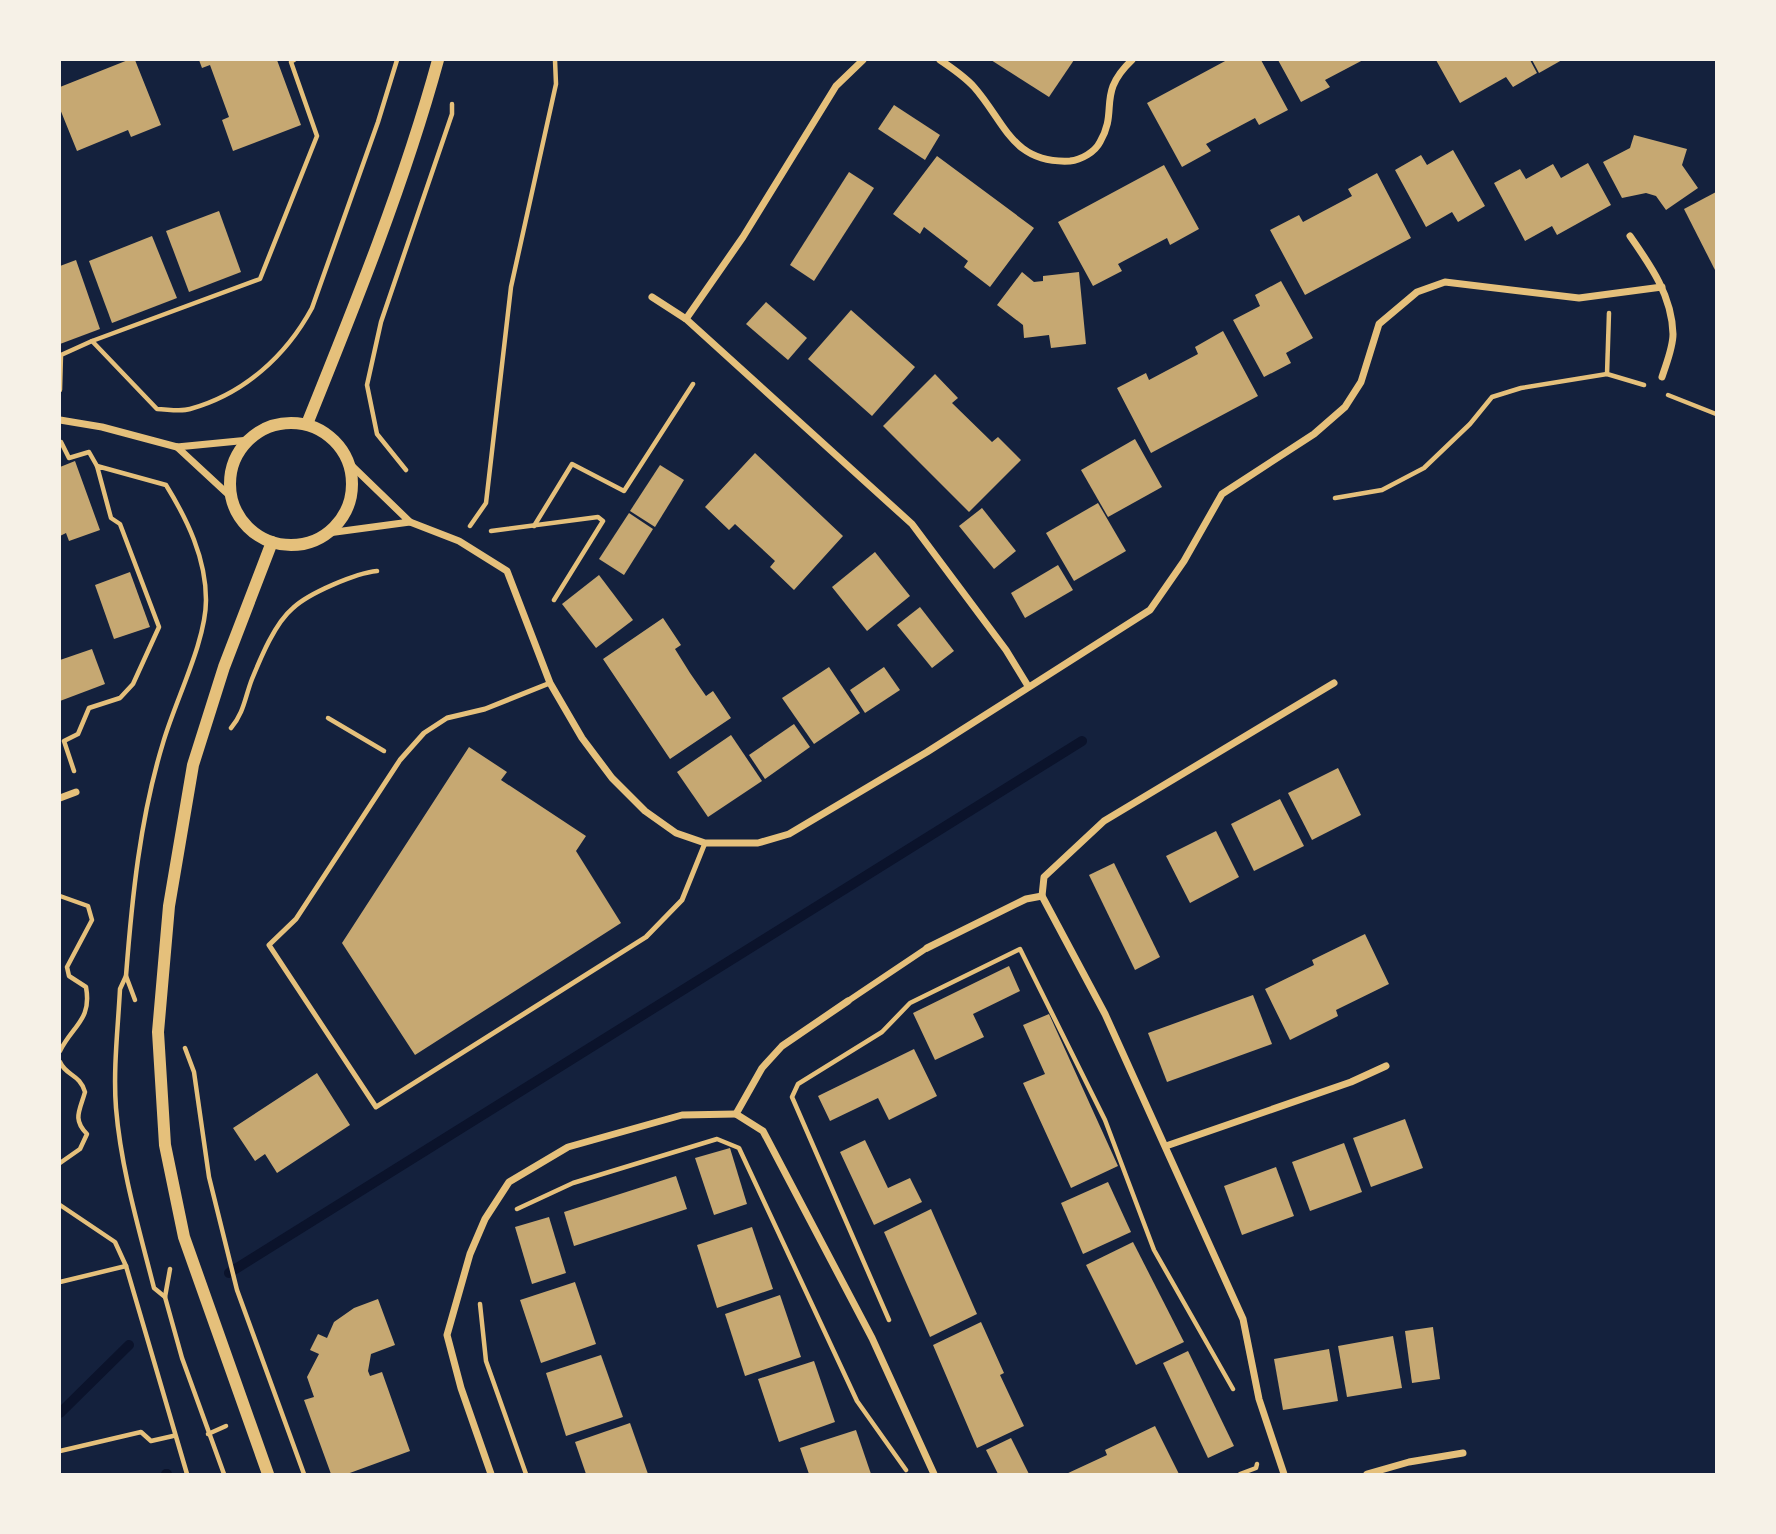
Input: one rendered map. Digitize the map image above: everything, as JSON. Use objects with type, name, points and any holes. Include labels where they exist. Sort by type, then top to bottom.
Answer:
[{"type":"street","points":[[307,424],[356,302],[423,113],[438,60]]},
{"type":"street","points":[[686,319],[743,237],[836,86],[863,60]]},
{"type":"street","points":[[940,60],[974,88],[995,120],[1023,150],[1051,162],[1078,160],[1098,146],[1104,135],[1108,97],[1117,74],[1132,60]]},
{"type":"street","points":[[1630,236],[1655,271],[1662,287],[1673,336],[1662,377]]},
{"type":"street","points":[[410,522],[328,533],[310,542],[291,545],[272,542],[253,532],[239,517],[231,497],[230,476],[236,456],[249,440],[266,428],[286,422],[307,424],[332,439],[349,463],[410,522],[459,541],[507,571],[550,683],[582,738],[612,778],[645,811],[677,833],[705,843],[758,843],[789,834],[927,752],[1150,610],[1184,561],[1222,494],[1314,434],[1345,407],[1361,382],[1379,324],[1417,292],[1444,282],[1579,298],[1662,287]]},
{"type":"street","points":[[652,297],[686,319],[912,524],[1006,650],[1028,686]]},
{"type":"street","points":[[60,420],[102,427],[177,447],[249,440]]},
{"type":"street","points":[[177,447],[231,497]]},
{"type":"street","points":[[328,533],[341,519],[350,501],[353,482],[349,463]]},
{"type":"street","points":[[268,1475],[207,1310],[181,1224],[165,1145],[158,1032],[169,906],[195,755],[224,667],[272,542]]},
{"type":"street","points":[[1284,1475],[1259,1399],[1243,1319],[1105,1014],[1042,896],[1044,877],[1104,821],[1334,683]]},
{"type":"street","points":[[60,798],[76,792]]},
{"type":"street","points":[[736,1114],[762,1068],[782,1045],[927,948],[1026,899],[1042,896]]},
{"type":"street","points":[[1166,1146],[1351,1082],[1386,1066]]},
{"type":"street","points":[[491,1475],[461,1388],[447,1335],[470,1254],[485,1219],[509,1182],[568,1147],[682,1115],[736,1114],[763,1130],[872,1338],[934,1475]]},
{"type":"street","points":[[1367,1475],[1409,1462],[1463,1453]]},
{"type":"lane","points":[[550,683],[485,709],[447,719],[424,733],[400,760],[296,919],[269,945],[376,1107],[646,937],[682,900],[705,843]]},
{"type":"path","points":[[60,390],[60,356],[92,341],[260,279],[317,136],[291,62],[294,60]]},
{"type":"path","points":[[92,341],[157,409],[188,410],[248,383],[284,351],[301,329],[312,307],[379,122],[397,60]]},
{"type":"path","points":[[459,541],[486,503],[511,287],[556,84],[555,60]]},
{"type":"path","points":[[406,470],[377,434],[367,386],[381,322],[452,114]]},
{"type":"path","points":[[1607,374],[1609,295]]},
{"type":"path","points":[[1335,498],[1382,490],[1424,468],[1470,424],[1492,397],[1521,388],[1607,374],[1646,386]]},
{"type":"path","points":[[534,526],[572,464],[624,491],[693,384]]},
{"type":"path","points":[[1657,390],[1717,414]]},
{"type":"path","points":[[61,436],[69,458]]},
{"type":"path","points":[[60,462],[89,452],[97,466],[111,518],[120,524],[159,627],[132,684],[120,698],[89,708],[78,734],[64,741],[76,778],[76,792]]},
{"type":"path","points":[[97,466],[166,485],[192,536],[202,566],[206,601],[196,648],[162,744],[143,831],[126,976],[120,989],[116,1105],[131,1197],[154,1288],[165,1297],[208,1434],[224,1475]]},
{"type":"path","points":[[491,531],[598,517],[603,521],[554,600]]},
{"type":"path","points":[[241,716],[253,678],[277,630],[293,608],[362,573],[377,571]]},
{"type":"path","points":[[328,718],[400,760]]},
{"type":"path","points":[[60,896],[88,906],[92,920],[66,967],[69,976],[86,987],[88,1003],[83,1019],[60,1051]]},
{"type":"path","points":[[891,1323],[792,1097],[798,1084],[882,1032],[910,1003],[1020,949],[1105,1120],[1154,1250],[1236,1398]]},
{"type":"path","points":[[60,1062],[61,1066],[82,1080],[85,1092],[76,1112],[78,1122],[87,1134],[80,1149],[60,1163]]},
{"type":"path","points":[[194,1072],[209,1177],[227,1255],[256,1350],[304,1475]]},
{"type":"path","points":[[508,1213],[573,1182],[717,1139],[739,1148],[857,1401],[908,1475]]},
{"type":"path","points":[[60,1205],[115,1242],[125,1266],[173,1436],[187,1475]]},
{"type":"path","points":[[60,1282],[125,1266]]},
{"type":"path","points":[[481,1300],[479,1313],[486,1361],[526,1475]]},
{"type":"path","points":[[208,1434],[226,1426]]},
{"type":"path","points":[[60,1451],[141,1432],[151,1441],[173,1436]]},
{"type":"path","points":[[1240,1475],[1256,1468],[1258,1460]]},
{"type":"building","points":[[128,60],[135,60],[161,125],[131,137],[128,130],[77,151],[60,109],[60,87]]},
{"type":"building","points":[[199,60],[277,60],[301,125],[233,151],[222,120],[229,117],[210,65],[202,68]]},
{"type":"building","points":[[991,60],[1074,60],[1049,97]]},
{"type":"building","points":[[1227,60],[1261,60],[1288,110],[1259,125],[1255,118],[1206,144],[1211,151],[1182,167],[1147,103]]},
{"type":"building","points":[[1278,60],[1363,60],[1325,80],[1330,87],[1301,102]]},
{"type":"building","points":[[1436,60],[1530,60],[1537,73],[1513,87],[1506,77],[1460,103]]},
{"type":"building","points":[[1532,60],[1562,60],[1539,73]]},
{"type":"building","points":[[894,105],[940,135],[925,160],[878,129]]},
{"type":"building","points":[[1634,135],[1687,149],[1682,165],[1698,188],[1666,210],[1656,196],[1646,193],[1622,198],[1603,162],[1630,148]]},
{"type":"building","points":[[1453,150],[1485,206],[1458,222],[1452,212],[1426,227],[1395,170],[1421,155],[1427,165]]},
{"type":"building","points":[[937,156],[1034,228],[990,287],[964,267],[968,261],[924,227],[920,234],[893,214]]},
{"type":"building","points":[[1588,163],[1611,205],[1557,235],[1552,226],[1525,241],[1494,183],[1520,169],[1526,179],[1553,164],[1561,178]]},
{"type":"building","points":[[1164,165],[1199,229],[1170,245],[1167,238],[1118,264],[1122,271],[1093,286],[1058,222]]},
{"type":"building","points":[[849,172],[874,188],[814,281],[790,265]]},
{"type":"building","points":[[1377,173],[1411,238],[1305,295],[1270,230],[1299,215],[1303,222],[1352,196],[1348,189]]},
{"type":"building","points":[[1716,192],[1716,272],[1684,209]]},
{"type":"building","points":[[219,211],[241,272],[189,292],[166,231]]},
{"type":"building","points":[[152,236],[177,298],[112,323],[89,261]]},
{"type":"building","points":[[76,260],[100,329],[60,344],[60,266]]},
{"type":"building","points":[[1022,272],[1034,282],[1043,281],[1043,276],[1079,272],[1086,344],[1051,348],[1049,335],[1024,338],[1023,325],[997,305]]},
{"type":"building","points":[[1281,281],[1313,338],[1286,353],[1291,363],[1264,377],[1233,320],[1260,306],[1255,295]]},
{"type":"building","points":[[766,302],[807,338],[788,360],[746,324]]},
{"type":"building","points":[[851,310],[915,367],[872,416],[808,359]]},
{"type":"building","points":[[1223,331],[1258,396],[1151,453],[1117,388],[1146,373],[1149,380],[1198,354],[1195,347]]},
{"type":"building","points":[[935,374],[958,398],[952,403],[992,442],[998,437],[1021,460],[969,512],[883,426]]},
{"type":"building","points":[[1135,439],[1162,487],[1108,517],[1081,470]]},
{"type":"building","points":[[755,453],[843,536],[794,590],[770,567],[775,561],[735,524],[729,530],[705,507]]},
{"type":"building","points":[[75,461],[100,530],[69,541],[66,533],[60,536],[60,467]]},
{"type":"building","points":[[660,465],[684,480],[655,527],[630,511]]},
{"type":"building","points":[[1098,503],[1126,551],[1074,581],[1046,533]]},
{"type":"building","points":[[982,508],[1016,551],[994,569],[959,526]]},
{"type":"building","points":[[629,513],[653,529],[624,575],[599,559]]},
{"type":"building","points":[[875,552],[910,596],[867,631],[832,587]]},
{"type":"building","points":[[1058,565],[1073,590],[1025,618],[1011,593]]},
{"type":"building","points":[[130,572],[150,627],[114,639],[95,585]]},
{"type":"building","points":[[599,575],[633,620],[596,648],[562,604]]},
{"type":"building","points":[[920,607],[954,651],[932,668],[897,625]]},
{"type":"building","points":[[663,618],[681,645],[675,649],[690,673],[706,696],[713,691],[731,718],[670,759],[603,659]]},
{"type":"building","points":[[92,649],[105,684],[60,701],[60,660]]},
{"type":"building","points":[[829,667],[860,713],[814,744],[782,698]]},
{"type":"building","points":[[884,667],[900,690],[865,713],[850,690]]},
{"type":"building","points":[[794,724],[810,747],[765,779],[749,755]]},
{"type":"building","points":[[731,735],[762,781],[708,817],[677,772]]},
{"type":"building","points":[[469,747],[507,772],[501,780],[586,836],[576,851],[621,923],[415,1055],[342,943]]},
{"type":"building","points":[[1338,768],[1361,815],[1312,840],[1288,793]]},
{"type":"building","points":[[1280,799],[1304,846],[1254,871],[1231,824]]},
{"type":"building","points":[[1216,831],[1239,877],[1190,903],[1166,856]]},
{"type":"building","points":[[1114,863],[1160,957],[1135,970],[1089,875]]},
{"type":"building","points":[[1365,934],[1389,984],[1336,1010],[1338,1016],[1290,1040],[1265,989],[1314,965],[1312,960]]},
{"type":"building","points":[[1009,966],[1020,991],[973,1014],[984,1037],[935,1060],[913,1013]]},
{"type":"building","points":[[1253,995],[1272,1044],[1167,1082],[1148,1033]]},
{"type":"building","points":[[1049,1014],[1118,1166],[1071,1188],[1023,1083],[1045,1074],[1023,1025]]},
{"type":"building","points":[[914,1049],[937,1096],[889,1120],[878,1098],[830,1121],[818,1096]]},
{"type":"building","points":[[317,1073],[350,1125],[277,1173],[265,1154],[255,1161],[233,1128]]},
{"type":"building","points":[[1405,1119],[1423,1168],[1371,1187],[1353,1138]]},
{"type":"building","points":[[865,1140],[888,1188],[910,1178],[922,1202],[874,1225],[840,1152]]},
{"type":"building","points":[[1344,1143],[1362,1192],[1310,1211],[1292,1162]]},
{"type":"building","points":[[730,1148],[747,1204],[714,1215],[695,1158]]},
{"type":"building","points":[[1276,1167],[1294,1216],[1242,1235],[1224,1186]]},
{"type":"building","points":[[676,1176],[687,1209],[574,1246],[564,1212]]},
{"type":"building","points":[[1108,1182],[1131,1232],[1083,1254],[1061,1203]]},
{"type":"building","points":[[931,1209],[977,1314],[930,1337],[884,1232]]},
{"type":"building","points":[[549,1217],[566,1273],[532,1284],[515,1227]]},
{"type":"building","points":[[752,1227],[773,1289],[717,1308],[697,1245]]},
{"type":"building","points":[[1133,1242],[1184,1342],[1136,1365],[1086,1265]]},
{"type":"building","points":[[575,1282],[596,1344],[541,1363],[520,1300]]},
{"type":"building","points":[[780,1295],[801,1357],[745,1376],[725,1314]]},
{"type":"building","points":[[378,1299],[395,1345],[371,1354],[368,1371],[370,1376],[382,1372],[410,1451],[347,1474],[331,1474],[304,1400],[314,1397],[307,1377],[319,1354],[310,1350],[318,1334],[327,1338],[334,1322],[354,1308]]},
{"type":"building","points":[[981,1322],[1004,1373],[1000,1375],[1024,1426],[977,1448],[933,1345]]},
{"type":"building","points":[[1433,1327],[1440,1379],[1412,1383],[1405,1331]]},
{"type":"building","points":[[1393,1336],[1402,1388],[1347,1397],[1338,1346]]},
{"type":"building","points":[[1329,1349],[1338,1401],[1283,1410],[1274,1359]]},
{"type":"building","points":[[1188,1351],[1234,1446],[1208,1458],[1163,1363]]},
{"type":"building","points":[[601,1355],[623,1417],[566,1436],[546,1373]]},
{"type":"building","points":[[814,1361],[835,1422],[779,1442],[758,1379]]},
{"type":"building","points":[[630,1423],[648,1474],[586,1474],[575,1442]]},
{"type":"building","points":[[1155,1426],[1179,1474],[1066,1474],[1107,1455],[1105,1450]]},
{"type":"building","points":[[856,1430],[871,1474],[809,1474],[800,1448]]},
{"type":"building","points":[[1011,1438],[1029,1474],[998,1474],[986,1450]]},
{"type":"waterway","points":[[229,1273],[1082,741]]},
{"type":"waterway","points":[[60,1413],[129,1345]]}]
